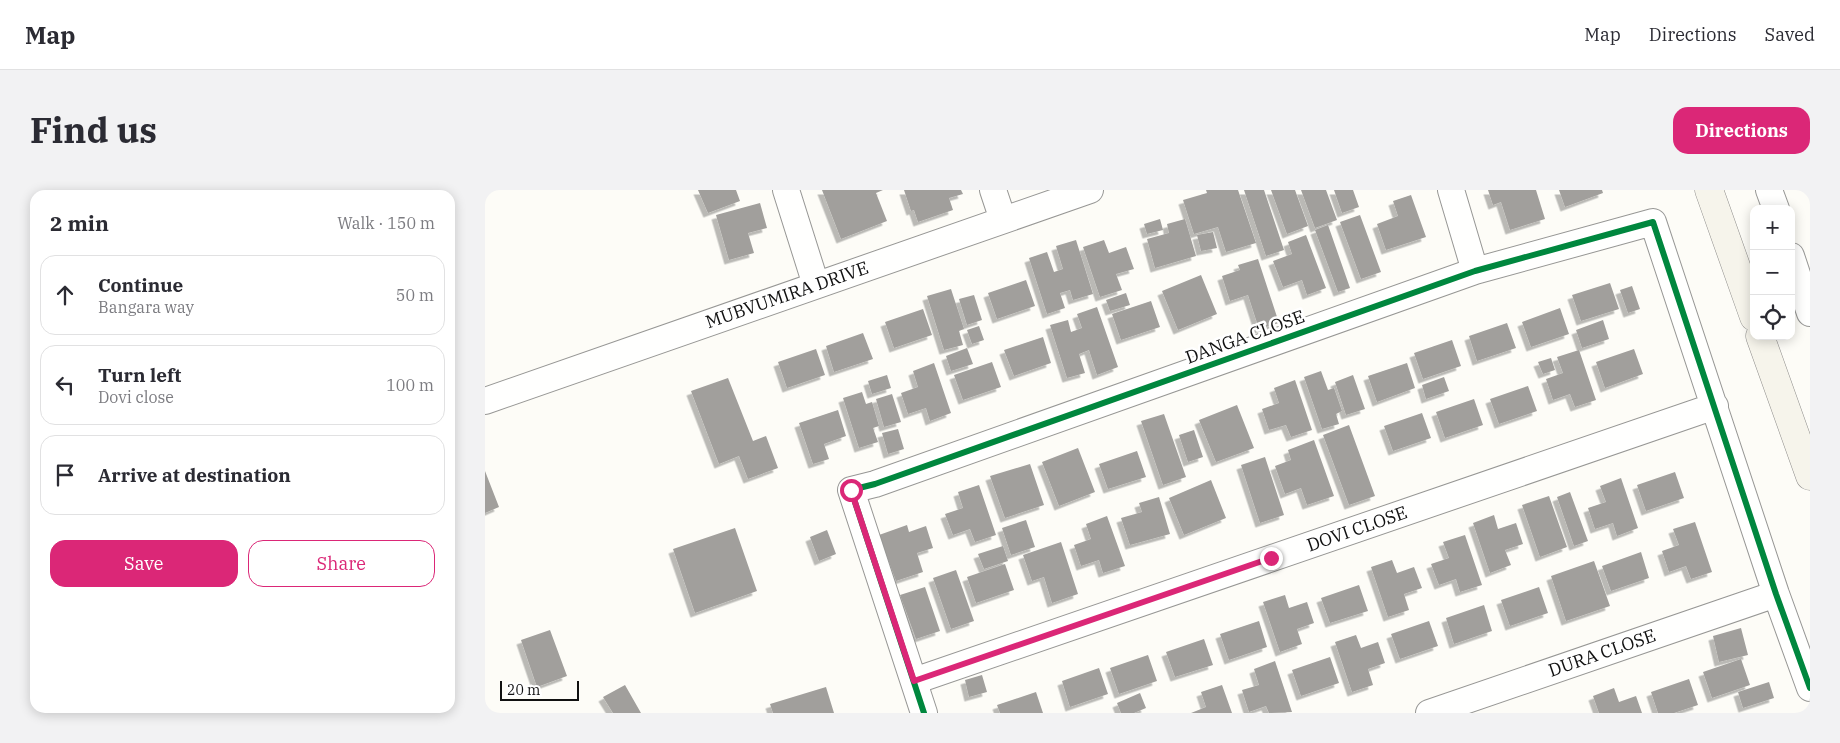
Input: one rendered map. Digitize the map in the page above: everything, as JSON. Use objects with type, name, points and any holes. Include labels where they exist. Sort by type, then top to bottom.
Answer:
[{"type":"street","points":[[786,190],[817,285]]},
{"type":"street","points":[[993,190],[1003,220]]},
{"type":"street","name":"MUBVUMIRA DRIVE","points":[[485,401],[1090,190]]},
{"type":"street","points":[[1451,190],[1475,270]]},
{"type":"street","points":[[1709,190],[1750,306]]},
{"type":"street","points":[[1769,190],[1774,205]]},
{"type":"street","name":"DANGA CLOSE","points":[[914,681],[851,490],[875,484],[1475,270],[1653,222],[1715,406]]},
{"type":"street","points":[[1795,268],[1810,313]]},
{"type":"street","points":[[1761,340],[1810,476]]},
{"type":"street","points":[[1715,406],[1776,594],[1810,688]]},
{"type":"street","name":"DOVI CLOSE","points":[[914,681],[1715,406]]},
{"type":"street","name":"DURA CLOSE","points":[[1429,713],[1776,594]]},
{"type":"street","points":[[914,681],[924,713]]},
{"type":"building","points":[[698,190],[736,190],[740,201],[708,213]]},
{"type":"building","points":[[822,190],[883,190],[876,193],[887,221],[841,239]]},
{"type":"building","points":[[904,190],[961,190],[963,194],[949,198],[953,210],[918,222],[914,210],[911,211]]},
{"type":"building","points":[[1206,190],[1238,190],[1256,243],[1226,252],[1218,227],[1194,234],[1183,200],[1207,193]]},
{"type":"building","points":[[1244,190],[1264,190],[1284,250],[1266,256]]},
{"type":"building","points":[[1271,190],[1295,190],[1308,226],[1287,234]]},
{"type":"building","points":[[1301,190],[1326,190],[1337,220],[1315,228]]},
{"type":"building","points":[[1334,190],[1353,190],[1359,207],[1342,213]]},
{"type":"building","points":[[1488,190],[1536,190],[1545,219],[1510,230],[1501,202],[1493,205]]},
{"type":"building","points":[[1559,190],[1602,190],[1603,193],[1565,207]]},
{"type":"building","points":[[1411,195],[1426,237],[1386,250],[1377,224],[1398,216],[1393,201]]},
{"type":"building","points":[[760,203],[767,228],[748,233],[754,253],[729,260],[716,215]]},
{"type":"building","points":[[1360,215],[1381,272],[1361,279],[1340,222]]},
{"type":"building","points":[[1160,219],[1163,230],[1147,234],[1144,224]]},
{"type":"building","points":[[1185,219],[1196,256],[1155,268],[1147,239],[1169,233],[1167,224]]},
{"type":"building","points":[[1328,225],[1350,288],[1338,292],[1315,230]]},
{"type":"building","points":[[1213,232],[1217,248],[1201,251],[1197,235]]},
{"type":"building","points":[[1306,235],[1326,288],[1307,295],[1302,280],[1283,287],[1273,261],[1292,254],[1288,242]]},
{"type":"building","points":[[1076,240],[1093,294],[1073,300],[1070,290],[1060,293],[1065,308],[1047,314],[1029,258],[1047,252],[1054,272],[1063,269],[1056,246]]},
{"type":"building","points":[[1104,240],[1109,253],[1126,247],[1134,269],[1116,274],[1122,290],[1100,297],[1083,247]]},
{"type":"building","points":[[1258,259],[1279,323],[1259,329],[1248,295],[1230,301],[1222,276],[1240,270],[1238,265]]},
{"type":"building","points":[[1201,275],[1217,314],[1178,330],[1162,291]]},
{"type":"building","points":[[1026,280],[1035,306],[997,319],[988,293]]},
{"type":"building","points":[[1610,283],[1619,309],[1581,321],[1572,295]]},
{"type":"building","points":[[1632,286],[1640,309],[1628,313],[1620,290]]},
{"type":"building","points":[[951,289],[964,329],[959,331],[963,345],[944,350],[927,296]]},
{"type":"building","points":[[1126,293],[1130,305],[1110,311],[1106,300]]},
{"type":"building","points":[[974,295],[982,320],[967,325],[959,299]]},
{"type":"building","points":[[1151,301],[1160,327],[1121,340],[1112,314]]},
{"type":"building","points":[[1097,307],[1118,367],[1097,375],[1089,350],[1079,354],[1085,373],[1067,378],[1050,325],[1068,320],[1071,332],[1082,328],[1077,314]]},
{"type":"building","points":[[1560,308],[1569,334],[1531,347],[1522,322]]},
{"type":"building","points":[[923,309],[932,335],[894,348],[885,322]]},
{"type":"building","points":[[1603,320],[1609,339],[1582,348],[1576,330]]},
{"type":"building","points":[[1507,323],[1516,348],[1477,361],[1469,336]]},
{"type":"building","points":[[979,326],[984,340],[972,344],[967,330]]},
{"type":"building","points":[[863,333],[873,359],[834,372],[826,346]]},
{"type":"building","points":[[1043,337],[1051,363],[1014,376],[1004,350]]},
{"type":"building","points":[[1452,340],[1461,366],[1423,379],[1414,353]]},
{"type":"building","points":[[967,348],[973,364],[951,371],[946,356]]},
{"type":"building","points":[[816,349],[825,375],[787,388],[778,362]]},
{"type":"building","points":[[1634,349],[1643,374],[1605,388],[1596,362]]},
{"type":"building","points":[[1579,350],[1596,400],[1575,407],[1570,394],[1553,400],[1546,379],[1563,373],[1557,357]]},
{"type":"building","points":[[1551,358],[1555,370],[1543,374],[1538,362]]},
{"type":"building","points":[[992,362],[1001,387],[963,400],[954,375]]},
{"type":"building","points":[[934,363],[951,413],[930,421],[926,408],[908,414],[901,393],[918,387],[913,371]]},
{"type":"building","points":[[1407,363],[1415,388],[1377,402],[1368,376]]},
{"type":"building","points":[[1321,371],[1328,390],[1334,388],[1342,411],[1336,414],[1339,424],[1322,429],[1304,377]]},
{"type":"building","points":[[887,375],[891,388],[872,394],[868,381]]},
{"type":"building","points":[[1353,375],[1365,409],[1346,415],[1335,382]]},
{"type":"building","points":[[1444,377],[1449,391],[1426,399],[1422,385]]},
{"type":"building","points":[[728,378],[753,441],[766,436],[778,468],[748,479],[739,456],[719,464],[691,391]]},
{"type":"building","points":[[1295,380],[1312,430],[1291,437],[1286,425],[1269,430],[1262,409],[1279,403],[1274,388]]},
{"type":"building","points":[[1528,386],[1537,411],[1499,424],[1490,399]]},
{"type":"building","points":[[862,392],[866,404],[872,402],[879,426],[873,428],[878,442],[859,448],[843,398]]},
{"type":"building","points":[[892,394],[901,422],[884,427],[876,399]]},
{"type":"building","points":[[1474,399],[1483,425],[1445,438],[1436,412]]},
{"type":"building","points":[[1237,405],[1254,448],[1216,462],[1199,420]]},
{"type":"building","points":[[838,410],[846,436],[824,444],[829,459],[813,464],[799,423]]},
{"type":"building","points":[[1422,413],[1431,438],[1393,451],[1384,426]]},
{"type":"building","points":[[1164,414],[1186,477],[1163,485],[1141,421]]},
{"type":"building","points":[[1349,425],[1375,496],[1349,505],[1323,435]]},
{"type":"building","points":[[898,429],[904,449],[888,454],[882,433]]},
{"type":"building","points":[[1194,430],[1203,457],[1188,462],[1179,435]]},
{"type":"building","points":[[1314,440],[1334,496],[1307,505],[1301,488],[1285,494],[1275,466],[1291,460],[1288,450]]},
{"type":"building","points":[[1078,448],[1095,492],[1059,506],[1042,462]]},
{"type":"building","points":[[1137,451],[1146,477],[1108,489],[1099,464]]},
{"type":"building","points":[[1265,457],[1284,515],[1260,523],[1241,465]]},
{"type":"building","points":[[1030,464],[1044,505],[1005,518],[990,476]]},
{"type":"building","points":[[485,471],[499,507],[485,513]]},
{"type":"building","points":[[1675,472],[1684,498],[1646,511],[1637,485]]},
{"type":"building","points":[[1621,478],[1638,528],[1617,536],[1613,523],[1595,529],[1588,508],[1606,502],[1600,486]]},
{"type":"building","points":[[1211,480],[1226,518],[1184,535],[1169,498]]},
{"type":"building","points":[[979,485],[996,535],[975,542],[970,529],[953,535],[945,514],[963,508],[958,492]]},
{"type":"building","points":[[1570,492],[1588,541],[1574,546],[1557,497]]},
{"type":"building","points":[[1549,496],[1567,547],[1540,557],[1522,505]]},
{"type":"building","points":[[1159,497],[1170,534],[1130,545],[1121,518],[1142,512],[1139,503]]},
{"type":"building","points":[[1494,515],[1498,529],[1516,523],[1523,544],[1505,550],[1511,565],[1490,573],[1473,523]]},
{"type":"building","points":[[1107,516],[1125,566],[1103,573],[1099,560],[1081,566],[1074,545],[1091,539],[1086,524]]},
{"type":"building","points":[[1026,520],[1035,547],[1011,555],[1002,528]]},
{"type":"building","points":[[1695,522],[1712,572],[1691,579],[1686,566],[1669,572],[1662,551],[1679,545],[1673,529]]},
{"type":"building","points":[[907,525],[909,532],[926,526],[933,548],[917,553],[923,572],[896,581],[879,535]]},
{"type":"building","points":[[735,528],[757,591],[695,613],[673,549]]},
{"type":"building","points":[[827,530],[836,554],[819,561],[810,537]]},
{"type":"building","points":[[1465,535],[1482,585],[1460,592],[1456,579],[1439,585],[1431,564],[1449,558],[1443,542]]},
{"type":"building","points":[[1061,542],[1078,594],[1052,603],[1044,577],[1032,581],[1023,555]]},
{"type":"building","points":[[1003,546],[1008,561],[984,569],[978,554]]},
{"type":"building","points":[[1641,552],[1649,578],[1611,591],[1602,566]]},
{"type":"building","points":[[1392,560],[1397,573],[1414,567],[1422,588],[1404,594],[1409,610],[1388,617],[1371,567]]},
{"type":"building","points":[[1594,561],[1610,606],[1566,621],[1551,576]]},
{"type":"building","points":[[1005,564],[1014,590],[976,603],[967,577]]},
{"type":"building","points":[[956,570],[974,621],[951,629],[933,578]]},
{"type":"building","points":[[1359,585],[1368,611],[1330,623],[1321,598]]},
{"type":"building","points":[[925,587],[940,631],[916,639],[900,595]]},
{"type":"building","points":[[1539,587],[1548,613],[1510,626],[1501,600]]},
{"type":"building","points":[[1285,595],[1289,608],[1307,602],[1314,623],[1297,629],[1302,644],[1280,652],[1263,602]]},
{"type":"building","points":[[1484,605],[1492,631],[1454,644],[1446,618]]},
{"type":"building","points":[[1259,621],[1267,647],[1229,660],[1220,634]]},
{"type":"building","points":[[1429,621],[1438,646],[1400,659],[1391,634]]},
{"type":"building","points":[[1741,628],[1748,655],[1719,662],[1713,636]]},
{"type":"building","points":[[550,630],[567,676],[537,687],[521,640]]},
{"type":"building","points":[[1356,635],[1361,648],[1378,642],[1385,663],[1368,669],[1373,685],[1352,692],[1335,642]]},
{"type":"building","points":[[1204,639],[1213,665],[1175,677],[1166,652]]},
{"type":"building","points":[[1148,655],[1157,681],[1119,694],[1110,668]]},
{"type":"building","points":[[1330,657],[1339,683],[1301,696],[1292,670]]},
{"type":"building","points":[[1741,659],[1750,685],[1712,698],[1703,672]]},
{"type":"building","points":[[1275,661],[1292,712],[1269,713],[1266,706],[1249,712],[1242,690],[1259,685],[1254,669]]},
{"type":"building","points":[[1099,668],[1108,694],[1070,707],[1062,681]]},
{"type":"building","points":[[982,675],[987,692],[969,697],[965,680]]},
{"type":"building","points":[[1689,679],[1698,705],[1674,713],[1658,713],[1651,692]]},
{"type":"building","points":[[1769,682],[1774,698],[1743,708],[1738,692]]},
{"type":"building","points":[[625,685],[641,713],[613,713],[603,697]]},
{"type":"building","points":[[1222,685],[1232,713],[1191,713],[1206,707],[1201,692]]},
{"type":"building","points":[[826,687],[834,713],[773,713],[770,704]]},
{"type":"building","points":[[1614,688],[1619,702],[1636,696],[1642,713],[1599,713],[1593,696]]},
{"type":"building","points":[[1036,692],[1043,713],[1000,713],[997,705]]},
{"type":"building","points":[[1140,693],[1146,708],[1134,713],[1121,713],[1117,703]]},
{"type":"cycle path","points":[[924,713],[851,490],[875,484],[1475,271],[1653,222],[1776,594],[1810,688]]},
{"type":"route","points":[[851,490],[914,681],[1271,558]]}]
